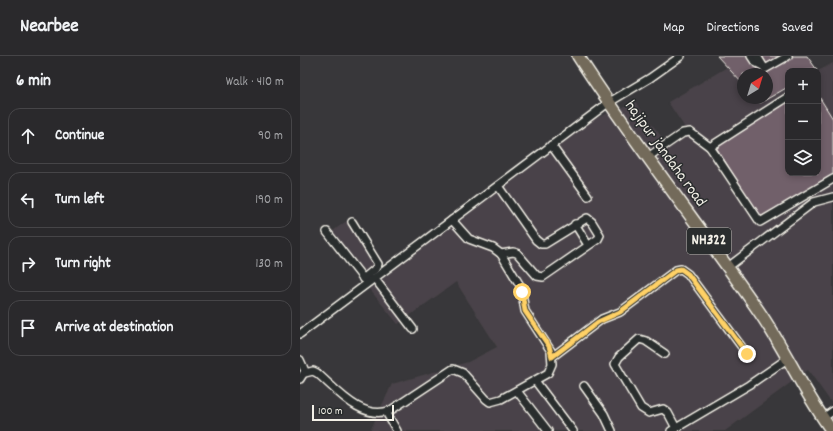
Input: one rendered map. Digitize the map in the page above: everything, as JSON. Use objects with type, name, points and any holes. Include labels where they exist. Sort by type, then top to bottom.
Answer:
[{"type":"highway","name":"hajipur jandaha road","points":[[578,56],[608,103],[728,267],[765,321],[832,431]]},
{"type":"street","points":[[365,281],[374,279],[608,103],[650,78],[681,56]]},
{"type":"street","points":[[751,56],[755,62],[767,69],[788,56]]},
{"type":"street","points":[[757,56],[761,65]]},
{"type":"street","points":[[710,147],[785,99]]},
{"type":"street","points":[[648,157],[686,132],[695,135],[710,147],[760,222],[833,178]]},
{"type":"street","points":[[551,145],[588,196]]},
{"type":"street","points":[[498,186],[536,240],[541,244],[545,244],[575,224],[587,218],[590,219],[599,233],[599,237],[543,277],[537,276],[517,253],[501,254]]},
{"type":"street","points":[[728,267],[814,202],[833,197]]},
{"type":"street","points":[[302,376],[313,371],[361,408],[373,412],[386,412],[453,369],[463,373],[490,402],[501,399],[536,382],[551,369],[552,357],[549,346],[525,311],[521,287],[501,254],[493,248],[469,239],[452,220]]},
{"type":"street","points":[[300,334],[365,281],[378,264],[352,222]]},
{"type":"street","points":[[575,224],[588,245]]},
{"type":"street","points":[[327,232],[365,281]]},
{"type":"street","points":[[552,357],[598,322],[620,312],[676,270],[681,269],[688,274],[747,354]]},
{"type":"street","points":[[374,279],[413,329]]},
{"type":"street","points":[[665,354],[646,341],[639,339],[619,357],[615,364],[641,408],[649,413],[663,408],[668,413],[674,430],[749,385],[787,359]]},
{"type":"street","points":[[300,360],[304,367],[302,376]]},
{"type":"street","points":[[536,382],[573,431]]},
{"type":"street","points":[[584,386],[604,414],[612,431]]},
{"type":"street","points":[[518,391],[548,431]]},
{"type":"street","points":[[823,418],[833,411]]},
{"type":"street","points":[[386,412],[397,431]]},
{"type":"shaded area","points":[[734,63],[737,68],[737,104],[773,104],[773,96],[785,90],[785,176],[821,176],[821,69],[833,63],[833,405],[808,370],[725,431],[370,431],[392,384],[468,362],[497,347],[456,282],[398,324],[326,236],[352,217],[385,276],[580,125],[635,102],[667,144],[687,131],[668,102]]},
{"type":"building","points":[[717,56],[807,56],[816,68],[785,68],[785,89],[773,96],[773,68],[737,68],[737,78]]},
{"type":"building","points":[[821,100],[833,119],[833,175],[762,220],[716,147],[785,104],[785,176],[821,176]]},
{"type":"route","points":[[522,292],[525,311],[549,346],[552,357],[602,319],[620,312],[676,270],[681,269],[688,274],[747,354]]}]
